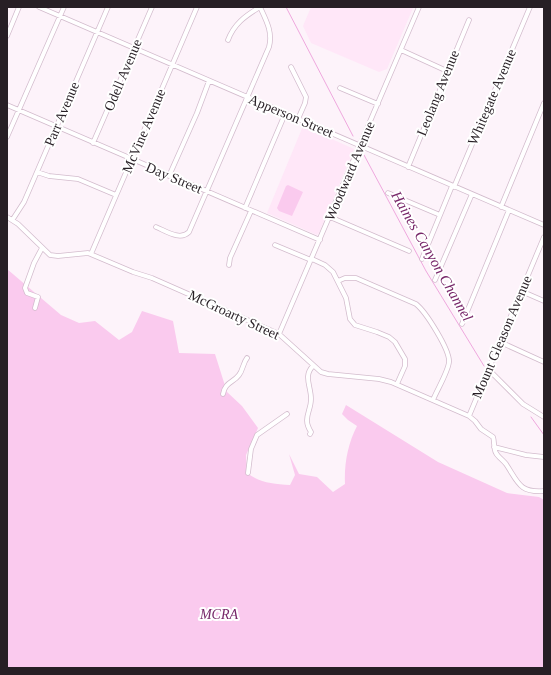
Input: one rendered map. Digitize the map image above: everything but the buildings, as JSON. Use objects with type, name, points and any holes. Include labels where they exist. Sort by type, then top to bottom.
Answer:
[{"type":"street","points":[[7,36],[19,7]]},
{"type":"street","name":"Apperson Street","points":[[39,7],[500,207],[544,224]]},
{"type":"street","points":[[7,137],[64,7]]},
{"type":"street","name":"Parr Avenue","points":[[13,219],[24,202],[108,7]]},
{"type":"street","name":"Odell Avenue","points":[[93,143],[152,7]]},
{"type":"street","name":"McVine Avenue","points":[[90,254],[197,7]]},
{"type":"street","points":[[156,227],[176,236],[184,236],[190,232],[269,47],[269,26],[260,7],[246,15],[239,22],[228,40]]},
{"type":"street","name":"Woodward Avenue","points":[[279,334],[419,7]]},
{"type":"street","name":"Whitegate Avenue","points":[[422,259],[530,7]]},
{"type":"street","name":"Leolang Avenue","points":[[408,167],[469,20]]},
{"type":"street","points":[[400,50],[447,71]]},
{"type":"street","points":[[291,67],[306,97],[298,119]]},
{"type":"street","points":[[169,176],[194,120],[209,81]]},
{"type":"street","points":[[340,88],[378,104]]},
{"type":"street","points":[[500,207],[544,103]]},
{"type":"street","name":"Day Street","points":[[7,105],[320,240]]},
{"type":"street","points":[[245,208],[285,114]]},
{"type":"street","points":[[37,172],[49,176],[78,179],[116,195]]},
{"type":"street","points":[[388,193],[440,215]]},
{"type":"street","points":[[435,280],[472,194]]},
{"type":"street","points":[[462,324],[509,210]]},
{"type":"street","points":[[229,265],[230,258],[251,211]]},
{"type":"street","name":"McGroarty Street","points":[[7,216],[13,219],[52,256],[82,253],[90,254],[133,272],[152,278],[279,334],[320,371],[328,374],[379,379],[397,384],[469,416],[494,440],[496,453],[505,462],[519,484],[530,490],[544,491]]},
{"type":"street","points":[[330,217],[409,251]]},
{"type":"street","name":"Mount Gleason Avenue","points":[[469,416],[544,237]]},
{"type":"street","points":[[276,245],[328,267],[338,281],[346,298],[350,318],[353,323],[360,328],[377,332],[392,339],[404,355],[404,366],[397,384]]},
{"type":"street","points":[[35,308],[38,297],[27,292],[25,290],[25,285],[42,248]]},
{"type":"street","points":[[338,281],[352,277],[356,278],[416,304],[423,310],[446,348],[449,356],[448,365],[433,400]]},
{"type":"street","points":[[521,291],[544,301]]},
{"type":"street","points":[[500,342],[544,362]]},
{"type":"street","points":[[223,394],[228,383],[239,375],[247,358]]},
{"type":"street","points":[[310,434],[311,432],[306,421],[311,399],[307,376],[313,366]]},
{"type":"street","points":[[488,370],[523,404],[544,417]]},
{"type":"street","points":[[248,473],[251,449],[257,434],[287,414]]},
{"type":"street","points":[[494,447],[526,455],[544,457]]},
{"type":"shaded area","points":[[311,7],[413,8],[387,69],[379,72],[311,43],[303,26]]},
{"type":"shaded area","points":[[303,126],[354,149],[317,235],[267,213]]},
{"type":"green space","points":[[288,185],[303,192],[292,216],[279,211],[277,208],[286,186]]},
{"type":"green space","name":"MCRA","points":[[7,269],[61,315],[79,323],[95,321],[119,340],[132,332],[142,311],[173,321],[179,353],[215,354],[227,392],[242,406],[258,428],[246,455],[247,473],[257,479],[272,483],[290,485],[295,475],[289,454],[299,474],[317,477],[333,492],[345,484],[347,454],[351,439],[357,426],[342,414],[346,405],[438,462],[507,493],[539,497],[544,500],[544,668],[7,668]]},
{"type":"waterway","name":"Haines Canyon Channel","points":[[286,7],[353,136]]},
{"type":"waterway","name":"Haines Canyon Channel","points":[[364,155],[426,271],[484,366]]},
{"type":"waterway","name":"Haines Canyon Channel","points":[[531,417],[544,435]]}]
